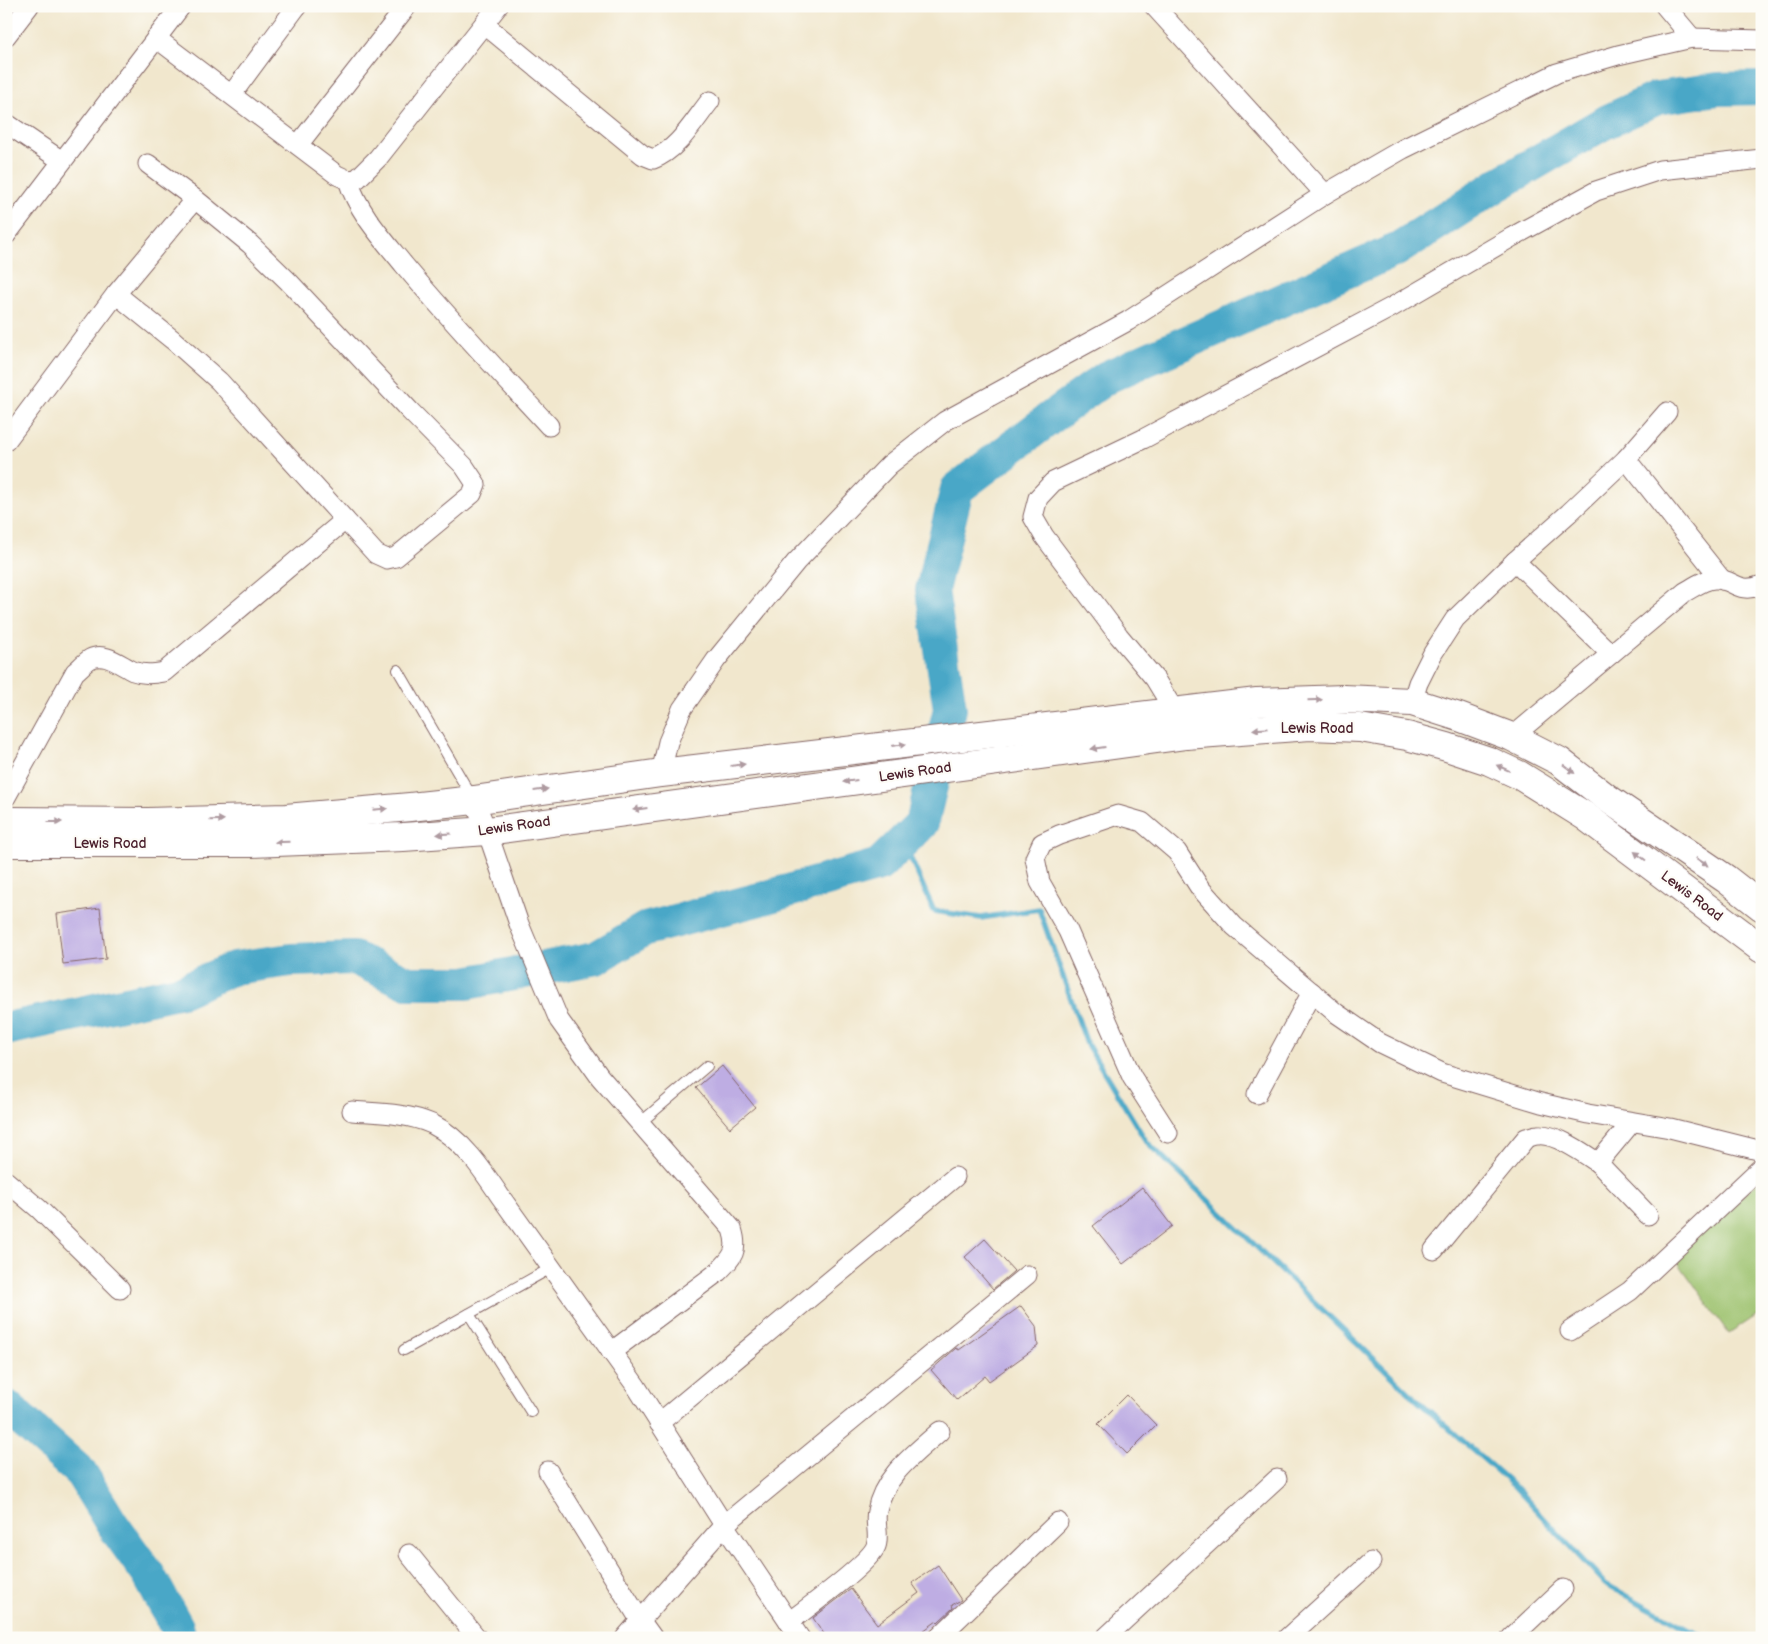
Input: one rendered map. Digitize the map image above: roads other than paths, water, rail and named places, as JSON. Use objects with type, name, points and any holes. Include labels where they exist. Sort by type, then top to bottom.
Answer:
[{"type":"main road","name":"Lewis Road","points":[[6,843],[251,843],[403,837],[488,831],[688,803],[1146,728],[1175,712],[1257,702],[1344,699],[1412,702],[1512,737],[1559,761],[1608,798],[1726,878],[1762,907]]},
{"type":"main road","points":[[1467,754],[1480,725]]},
{"type":"main road","name":"Lewis Road","points":[[6,821],[148,822],[286,818],[474,800],[661,773],[1146,728],[1186,735],[1310,726],[1360,728],[1407,736],[1489,761],[1519,775],[1585,816],[1762,949]]},
{"type":"street","points":[[6,36],[29,6]]},
{"type":"street","points":[[6,235],[181,6]]},
{"type":"street","points":[[232,94],[296,6]]},
{"type":"street","points":[[298,145],[406,6]]},
{"type":"street","points":[[156,38],[337,175],[348,180],[357,179],[368,170],[498,6]]},
{"type":"street","points":[[1154,6],[1325,194]]},
{"type":"street","points":[[1666,6],[1692,38]]},
{"type":"street","points":[[484,24],[643,155],[653,159],[663,155],[672,146],[710,101]]},
{"type":"street","points":[[661,773],[668,742],[682,709],[716,660],[796,562],[889,465],[945,421],[1128,322],[1325,194],[1402,149],[1557,73],[1618,55],[1692,38],[1762,40]]},
{"type":"street","points":[[6,123],[62,161]]},
{"type":"street","points":[[1175,712],[1155,679],[1113,628],[1044,536],[1033,517],[1038,498],[1053,482],[1143,439],[1375,316],[1596,191],[1660,170],[1762,159]]},
{"type":"street","points":[[116,294],[173,340],[219,381],[376,554],[387,559],[396,557],[472,494],[476,484],[464,466],[289,282],[250,244],[148,164]]},
{"type":"street","points":[[348,180],[363,212],[382,237],[421,284],[549,426]]},
{"type":"street","points":[[6,441],[116,294],[195,199]]},
{"type":"street","points":[[1412,702],[1418,683],[1433,653],[1455,619],[1626,459],[1667,412]]},
{"type":"street","points":[[1626,459],[1722,580]]},
{"type":"street","points":[[6,797],[75,672],[90,659],[102,657],[110,659],[134,671],[151,675],[164,672],[345,520]]},
{"type":"street","points":[[1515,561],[1611,654]]},
{"type":"street","points":[[1512,737],[1685,592],[1702,582],[1714,578],[1738,588],[1748,589],[1762,585]]},
{"type":"street","points":[[474,800],[488,831],[519,924],[559,1020],[600,1077],[732,1229],[736,1243],[732,1258],[718,1272],[611,1352]]},
{"type":"street","points":[[1168,1133],[1132,1077],[1068,931],[1040,882],[1035,858],[1042,843],[1059,834],[1118,815],[1142,822],[1159,835],[1177,852],[1200,888],[1234,926],[1336,1013],[1380,1043],[1442,1073],[1541,1103],[1588,1114],[1670,1128],[1762,1151]]},
{"type":"street","points":[[1257,1094],[1312,992]]},
{"type":"street","points":[[352,1111],[412,1118],[431,1124],[447,1133],[459,1143],[484,1172],[611,1352],[800,1638]]},
{"type":"street","points":[[1598,1163],[1632,1122]]},
{"type":"street","points":[[1434,1250],[1526,1138],[1539,1134],[1557,1139],[1579,1150],[1598,1163],[1648,1215]]},
{"type":"street","points":[[1570,1331],[1630,1290],[1762,1167]]},
{"type":"street","points":[[659,1423],[955,1177]]},
{"type":"street","points":[[6,1180],[39,1209],[120,1289]]},
{"type":"street","points":[[625,1638],[724,1525],[1027,1275]]},
{"type":"street","points":[[789,1622],[866,1561],[876,1546],[876,1513],[891,1477],[940,1431]]},
{"type":"street","points":[[548,1471],[653,1638]]},
{"type":"street","points":[[1105,1638],[1277,1479]]},
{"type":"street","points":[[938,1638],[1058,1522]]},
{"type":"street","points":[[409,1554],[477,1638]]},
{"type":"street","points":[[1287,1638],[1371,1562]]},
{"type":"street","points":[[1511,1638],[1563,1589]]},
{"type":"lane","points":[[398,670],[474,800]]},
{"type":"lane","points":[[640,1123],[707,1066]]},
{"type":"lane","points":[[404,1350],[551,1268]]},
{"type":"lane","points":[[469,1314],[530,1412]]},
{"type":"waterway","points":[[6,1029],[182,991],[234,968],[291,960],[354,958],[408,983],[466,983],[596,958],[645,929],[879,865],[922,823],[950,709],[932,590],[957,489],[1107,377],[1396,250],[1499,184],[1604,123],[1657,98],[1718,89],[1762,88]]},
{"type":"waterway","points":[[903,841],[934,911],[981,918],[1039,909],[1087,1044],[1146,1141],[1419,1402],[1514,1486],[1605,1584],[1704,1638]]},
{"type":"waterway","points":[[6,1406],[81,1473],[112,1524],[148,1574],[177,1627],[180,1638]]}]
